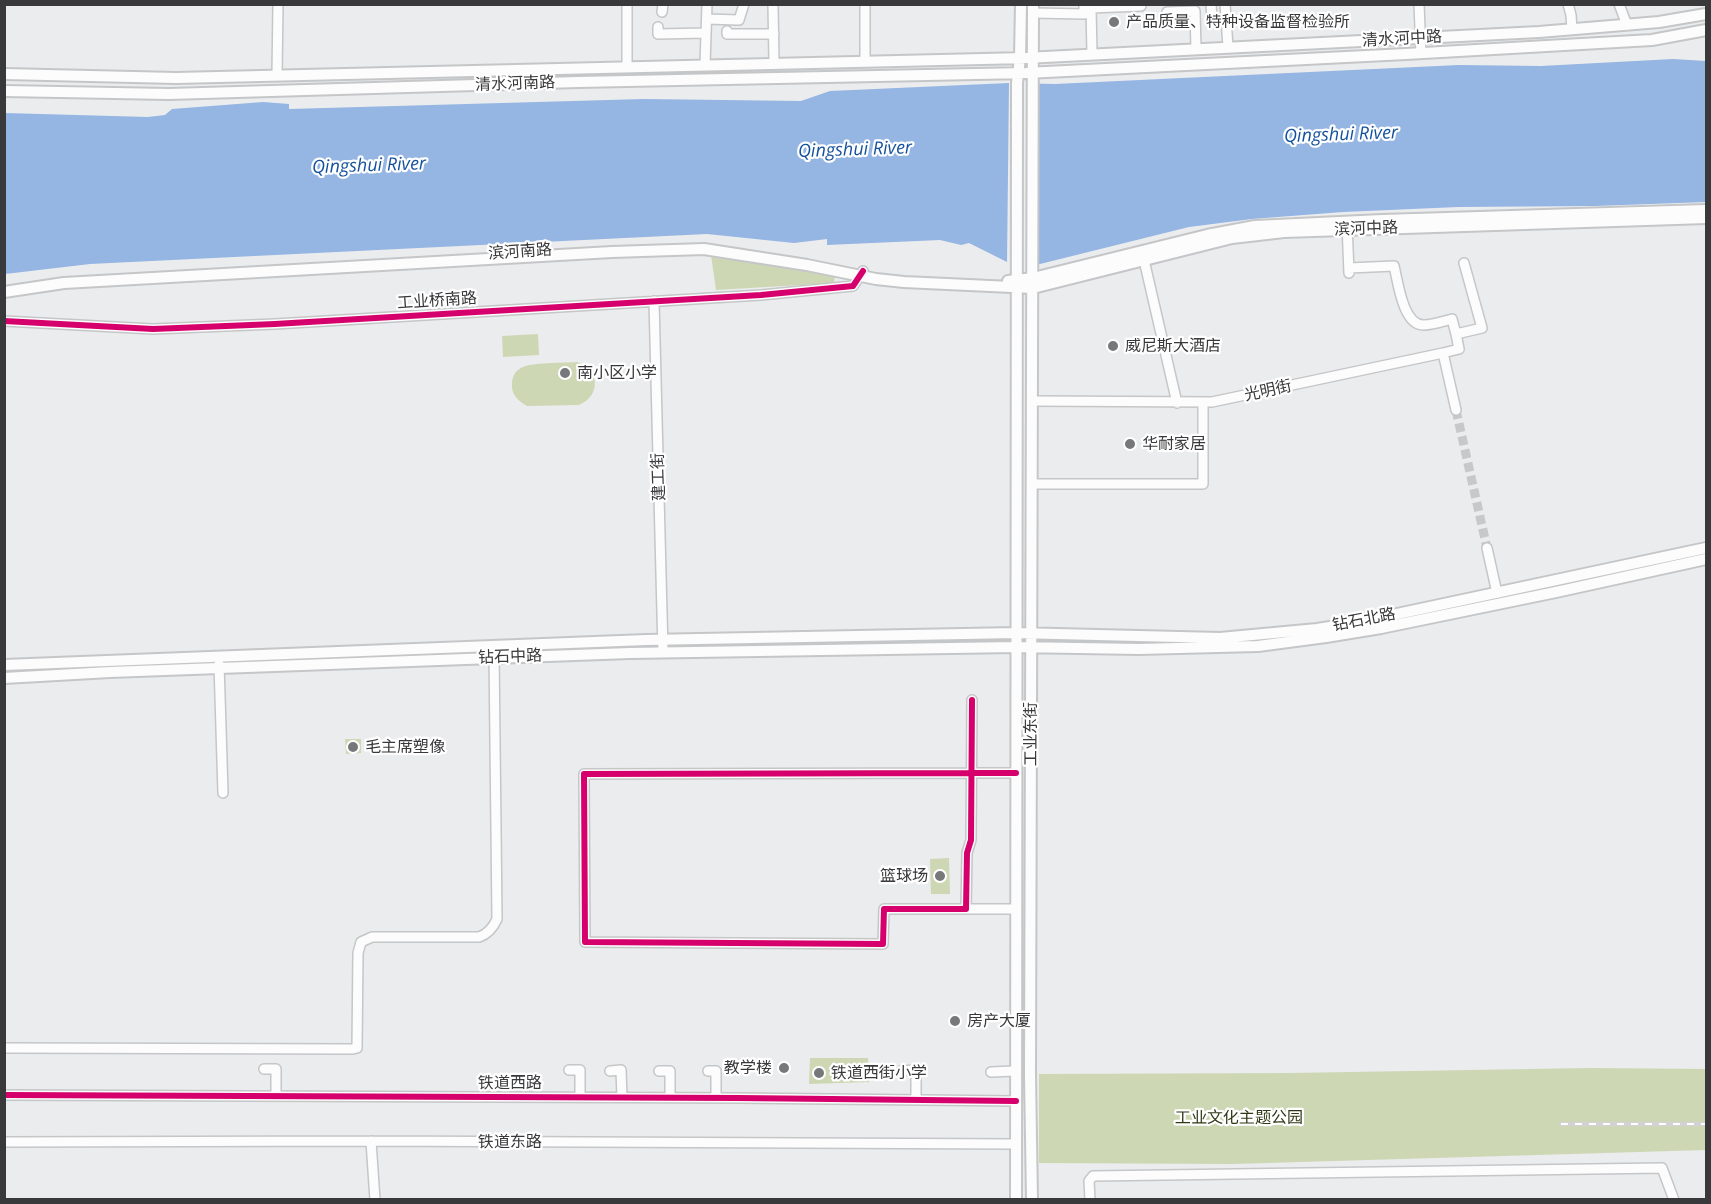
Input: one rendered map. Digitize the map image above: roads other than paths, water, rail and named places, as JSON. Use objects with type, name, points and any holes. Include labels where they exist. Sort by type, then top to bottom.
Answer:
[{"type":"main road","points":[[1021,4],[1020,33],[1026,58]]},
{"type":"main road","points":[[1026,58],[1033,31],[1033,9]]},
{"type":"main road","name":"清水河中路","points":[[1026,58],[1572,29],[1659,22],[1707,14]]},
{"type":"main road","name":"清水河中路","points":[[1021,76],[1044,72],[1652,40],[1707,30]]},
{"type":"main road","points":[[1033,31],[1038,47],[1044,54],[1051,56]]},
{"type":"main road","points":[[995,58],[1012,48],[1020,33]]},
{"type":"main road","name":"清水河南路","points":[[4,74],[166,78],[1026,58]]},
{"type":"main road","name":"工业东街","points":[[1016,1200],[1016,269],[1021,76],[1026,58]]},
{"type":"main road","name":"工业东街","points":[[1026,58],[1033,83],[1030,1075],[1032,1200]]},
{"type":"main road","points":[[1033,83],[1039,74],[1044,72]]},
{"type":"main road","name":"清水河南路","points":[[4,90],[169,94],[613,81],[1007,73],[1015,77],[1021,76]]},
{"type":"main road","name":"滨河中路","points":[[1033,278],[1144,260],[1232,238],[1284,232],[1347,226],[1707,210]]},
{"type":"main road","name":"滨河中路","points":[[1033,278],[1234,229],[1255,226],[1707,219]]},
{"type":"main road","name":"滨河南路","points":[[4,286],[97,275],[607,246],[702,244],[743,247],[904,282],[1016,284],[1033,278]]},
{"type":"main road","name":"滨河南路","points":[[4,292],[64,283],[668,249],[704,249],[746,254],[862,273]]},
{"type":"main road","name":"钻石北路","points":[[1016,633],[1220,638],[1270,634],[1355,623],[1707,548]]},
{"type":"main road","name":"钻石北路","points":[[1016,647],[1139,649],[1288,642],[1381,628],[1707,559]]},
{"type":"main road","name":"钻石中路","points":[[4,665],[219,662],[494,652],[663,640],[1016,633]]},
{"type":"main road","name":"钻石中路","points":[[494,652],[1016,647]]},
{"type":"main road","name":"钻石中路","points":[[4,678],[110,672],[219,662]]},
{"type":"street","points":[[277,75],[278,4]]},
{"type":"street","points":[[627,4],[627,67]]},
{"type":"street","points":[[705,65],[707,4]]},
{"type":"street","points":[[707,19],[739,20],[744,4]]},
{"type":"street","points":[[773,4],[774,63]]},
{"type":"street","points":[[865,4],[865,61]]},
{"type":"street","points":[[1033,9],[1084,14],[1084,4]]},
{"type":"street","points":[[1211,4],[1212,20],[1226,19]]},
{"type":"street","points":[[1225,4],[1228,47]]},
{"type":"street","points":[[1419,4],[1421,53]]},
{"type":"street","points":[[1568,4],[1572,29]]},
{"type":"street","points":[[1619,4],[1627,25]]},
{"type":"street","points":[[1092,54],[1091,8],[1141,6]]},
{"type":"street","points":[[1167,12],[1195,11],[1196,49]]},
{"type":"street","points":[[658,27],[658,34],[706,33]]},
{"type":"street","points":[[727,31],[727,34],[774,34]]},
{"type":"street","points":[[1347,226],[1349,271],[1394,266],[1405,310],[1423,326],[1452,319],[1456,334],[1482,328],[1464,262]]},
{"type":"street","points":[[1144,260],[1177,403]]},
{"type":"street","name":"工业桥南路","points":[[4,321],[153,329],[275,324],[761,295],[853,286],[862,273]]},
{"type":"street","name":"建工街","points":[[654,301],[663,652]]},
{"type":"street","name":"光明街","points":[[1032,401],[1212,402],[1263,393],[1459,349],[1456,334]]},
{"type":"street","points":[[1443,353],[1456,410]]},
{"type":"street","points":[[1032,484],[1203,484],[1203,403]]},
{"type":"street","points":[[1487,548],[1497,593]]},
{"type":"street","points":[[4,1048],[356,1048],[358,946],[362,942],[372,937],[479,937],[489,932],[497,919],[494,652]]},
{"type":"street","points":[[219,662],[223,793]]},
{"type":"street","points":[[966,909],[967,853],[971,840],[972,700]]},
{"type":"street","points":[[1016,773],[584,774],[585,942],[884,944],[884,909],[1016,909]]},
{"type":"street","points":[[264,1069],[276,1069],[276,1096]]},
{"type":"street","points":[[569,1070],[580,1070],[580,1097]]},
{"type":"street","points":[[610,1071],[621,1070],[621,1097]]},
{"type":"street","points":[[902,1071],[916,1070],[916,1100]]},
{"type":"street","points":[[659,1071],[670,1071],[670,1097]]},
{"type":"street","points":[[708,1071],[716,1071],[716,1098]]},
{"type":"street","points":[[991,1072],[1015,1071]]},
{"type":"street","name":"铁道西路","points":[[4,1095],[670,1097],[1016,1101]]},
{"type":"street","points":[[371,1141],[375,1200]]},
{"type":"street","name":"铁道东路","points":[[4,1142],[1016,1144]]},
{"type":"street","points":[[1090,1200],[1089,1181],[1093,1176],[1662,1168],[1674,1200]]},
{"type":"water","name":"Qingshui River","points":[[1673,59],[1706,61],[1706,202],[1458,207],[1252,219],[1189,227],[1040,264],[1009,263],[969,243],[961,245],[940,240],[827,245],[827,239],[794,243],[707,234],[90,264],[5,274],[5,113],[148,117],[165,115],[172,109],[263,102],[289,104],[289,109],[644,99],[801,101],[830,91],[1009,83],[1055,84],[1459,65],[1541,66]]},
{"type":"tunnel","points":[[1456,410],[1487,548]]},
{"type":"railway","points":[[1561,1124],[1706,1124]]},
{"type":"place","name":"产品质量、特种设备监督检验所","points":[[1114,22]]},
{"type":"place","name":"威尼斯大酒店","points":[[1113,346]]},
{"type":"place","name":"南小区小学","points":[[565,373]]},
{"type":"place","name":"华耐家居","points":[[1130,444]]},
{"type":"place","name":"毛主席塑像","points":[[353,747]]},
{"type":"place","name":"篮球场","points":[[940,876]]},
{"type":"place","name":"房产大厦","points":[[955,1021]]},
{"type":"place","name":"教学楼","points":[[784,1068]]},
{"type":"place","name":"铁道西街小学","points":[[819,1073]]},
{"type":"park label","name":"工业文化主题公园","points":[[1239,1118]]}]
